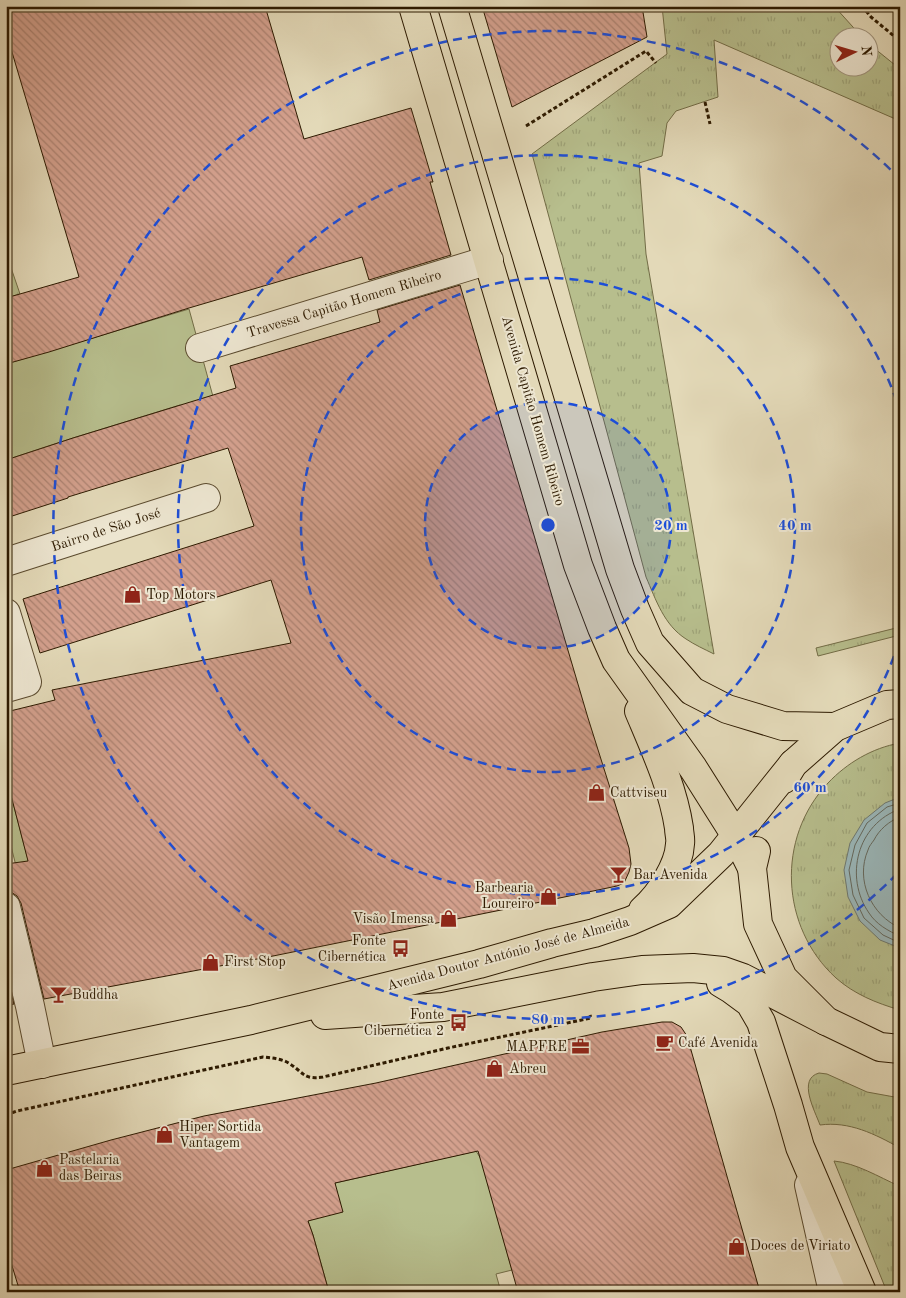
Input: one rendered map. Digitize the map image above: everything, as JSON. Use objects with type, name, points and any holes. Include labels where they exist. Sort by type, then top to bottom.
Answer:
[{"type":"main road","name":"Avenida Capitão Homem Ribeiro","points":[[413,6],[578,566],[602,628],[616,660],[693,768],[736,836],[752,868]]},
{"type":"main road","points":[[452,6],[620,569],[650,644],[692,691],[727,709],[783,726],[835,727]]},
{"type":"main road","points":[[616,660],[650,737],[670,789],[681,843],[678,858],[654,900],[630,921]]},
{"type":"main road","points":[[788,1105],[780,1030],[783,988],[758,924],[752,868],[764,812],[793,764],[835,727],[895,704]]},
{"type":"main road","name":"Avenida Doutor António José de Almeida","points":[[6,1071],[251,1020],[479,964],[594,933],[630,921],[670,904],[722,854],[793,764]]},
{"type":"main road","points":[[693,968],[731,989],[750,1003],[761,1022],[800,1147],[862,1292]]},
{"type":"main road","name":"Avenida Doutor António José de Almeida","points":[[251,1020],[443,1007],[593,977],[642,970],[693,968],[723,971],[783,988],[826,1021],[880,1047],[900,1049]]},
{"type":"street","name":"Travessa Capitão Homem Ribeiro","points":[[200,348],[489,260]]},
{"type":"street","name":"Bairro de São José","points":[[6,562],[206,498]]},
{"type":"street","points":[[6,613],[27,682],[6,688]]},
{"type":"street","points":[[6,907],[42,1064]]},
{"type":"street","points":[[800,1147],[833,1292]]},
{"type":"path","points":[[862,6],[871,17],[900,42]]},
{"type":"path","points":[[524,127],[646,51],[656,62]]},
{"type":"path","points":[[704,102],[710,124]]},
{"type":"path","points":[[6,1116],[18,1111],[263,1057],[289,1063],[303,1075],[314,1078],[323,1077],[591,1018],[590,1015]]},
{"type":"green space","points":[[662,6],[834,6],[854,28],[828,28],[828,78],[878,78],[878,51],[900,69],[900,121],[714,40],[718,97],[676,111],[667,123],[662,156],[639,163],[646,254],[714,654],[686,639],[672,627],[657,603],[646,577],[532,154],[667,54]]},
{"type":"green space","points":[[6,256],[20,294],[6,298]]},
{"type":"green space","points":[[189,309],[223,433],[180,405],[6,460],[6,364]]},
{"type":"green space","points":[[900,627],[900,635],[818,656],[816,648]]},
{"type":"green space","points":[[900,743],[900,1010],[874,1001],[850,989],[836,978],[817,957],[804,934],[795,908],[791,882],[793,855],[799,829],[811,805],[828,783],[843,769],[861,757]]},
{"type":"green space","points":[[6,776],[33,879],[20,882],[6,826]]},
{"type":"green space","points":[[819,1073],[827,1074],[867,1092],[900,1098],[900,1148],[862,1130],[841,1125],[820,1125],[809,1096],[808,1088],[813,1076]]},
{"type":"green space","points":[[476,1151],[481,1159],[512,1270],[496,1274],[501,1292],[329,1292],[308,1221],[335,1183]]},
{"type":"green space","points":[[834,1161],[859,1167],[899,1186],[895,1231],[900,1254],[900,1292],[887,1292]]},
{"type":"water","points":[[900,797],[900,948],[880,940],[860,921],[848,897],[844,870],[850,843],[864,820],[885,803]]},
{"type":"building","points":[[6,6],[265,6],[304,139],[411,108],[433,182],[430,182],[451,255],[369,280],[362,257],[6,364],[6,298],[79,277],[6,32]]},
{"type":"building","points":[[482,6],[642,6],[647,37],[512,107]]},
{"type":"building","points":[[460,285],[588,718],[629,848],[631,864],[624,883],[526,905],[273,956],[44,999],[21,903],[17,896],[11,892],[6,892],[6,864],[28,861],[6,776],[6,712],[55,700],[52,690],[291,643],[271,580],[40,653],[23,599],[254,526],[228,448],[6,518],[6,460],[236,388],[230,366],[380,322],[377,310]]},
{"type":"building","points":[[6,974],[14,1004],[6,1006]]},
{"type":"building","points":[[672,1022],[681,1027],[687,1036],[760,1292],[518,1292],[478,1151],[335,1183],[343,1212],[308,1221],[329,1292],[20,1292],[6,1246],[6,1170],[204,1116],[376,1083],[602,1032]]},
{"type":"place","name":"Top Motors","points":[[132,595]]},
{"type":"place","name":"Cattviseu","points":[[596,793]]},
{"type":"place","name":"Bar Avenida","points":[[619,875]]},
{"type":"place","name":"Barbearia Loureiro","points":[[548,896]]},
{"type":"place","name":"Visão Imensa","points":[[448,919]]},
{"type":"place","name":"Fonte Cibernética","points":[[400,949]]},
{"type":"place","name":"First Stop","points":[[210,962]]},
{"type":"place","name":"Buddha","points":[[58,995]]},
{"type":"place","name":"Fonte Cibernética 2","points":[[458,1023]]},
{"type":"place","name":"Café Avenida","points":[[664,1043]]},
{"type":"place","name":"MAPFRE","points":[[581,1047]]},
{"type":"place","name":"Abreu","points":[[495,1069]]},
{"type":"place","name":"Hiper Sortida Vantagem","points":[[165,1135]]},
{"type":"place","name":"Pastelaria das Beiras","points":[[45,1168]]},
{"type":"place","name":"Doces de Viriato","points":[[736,1246]]}]
